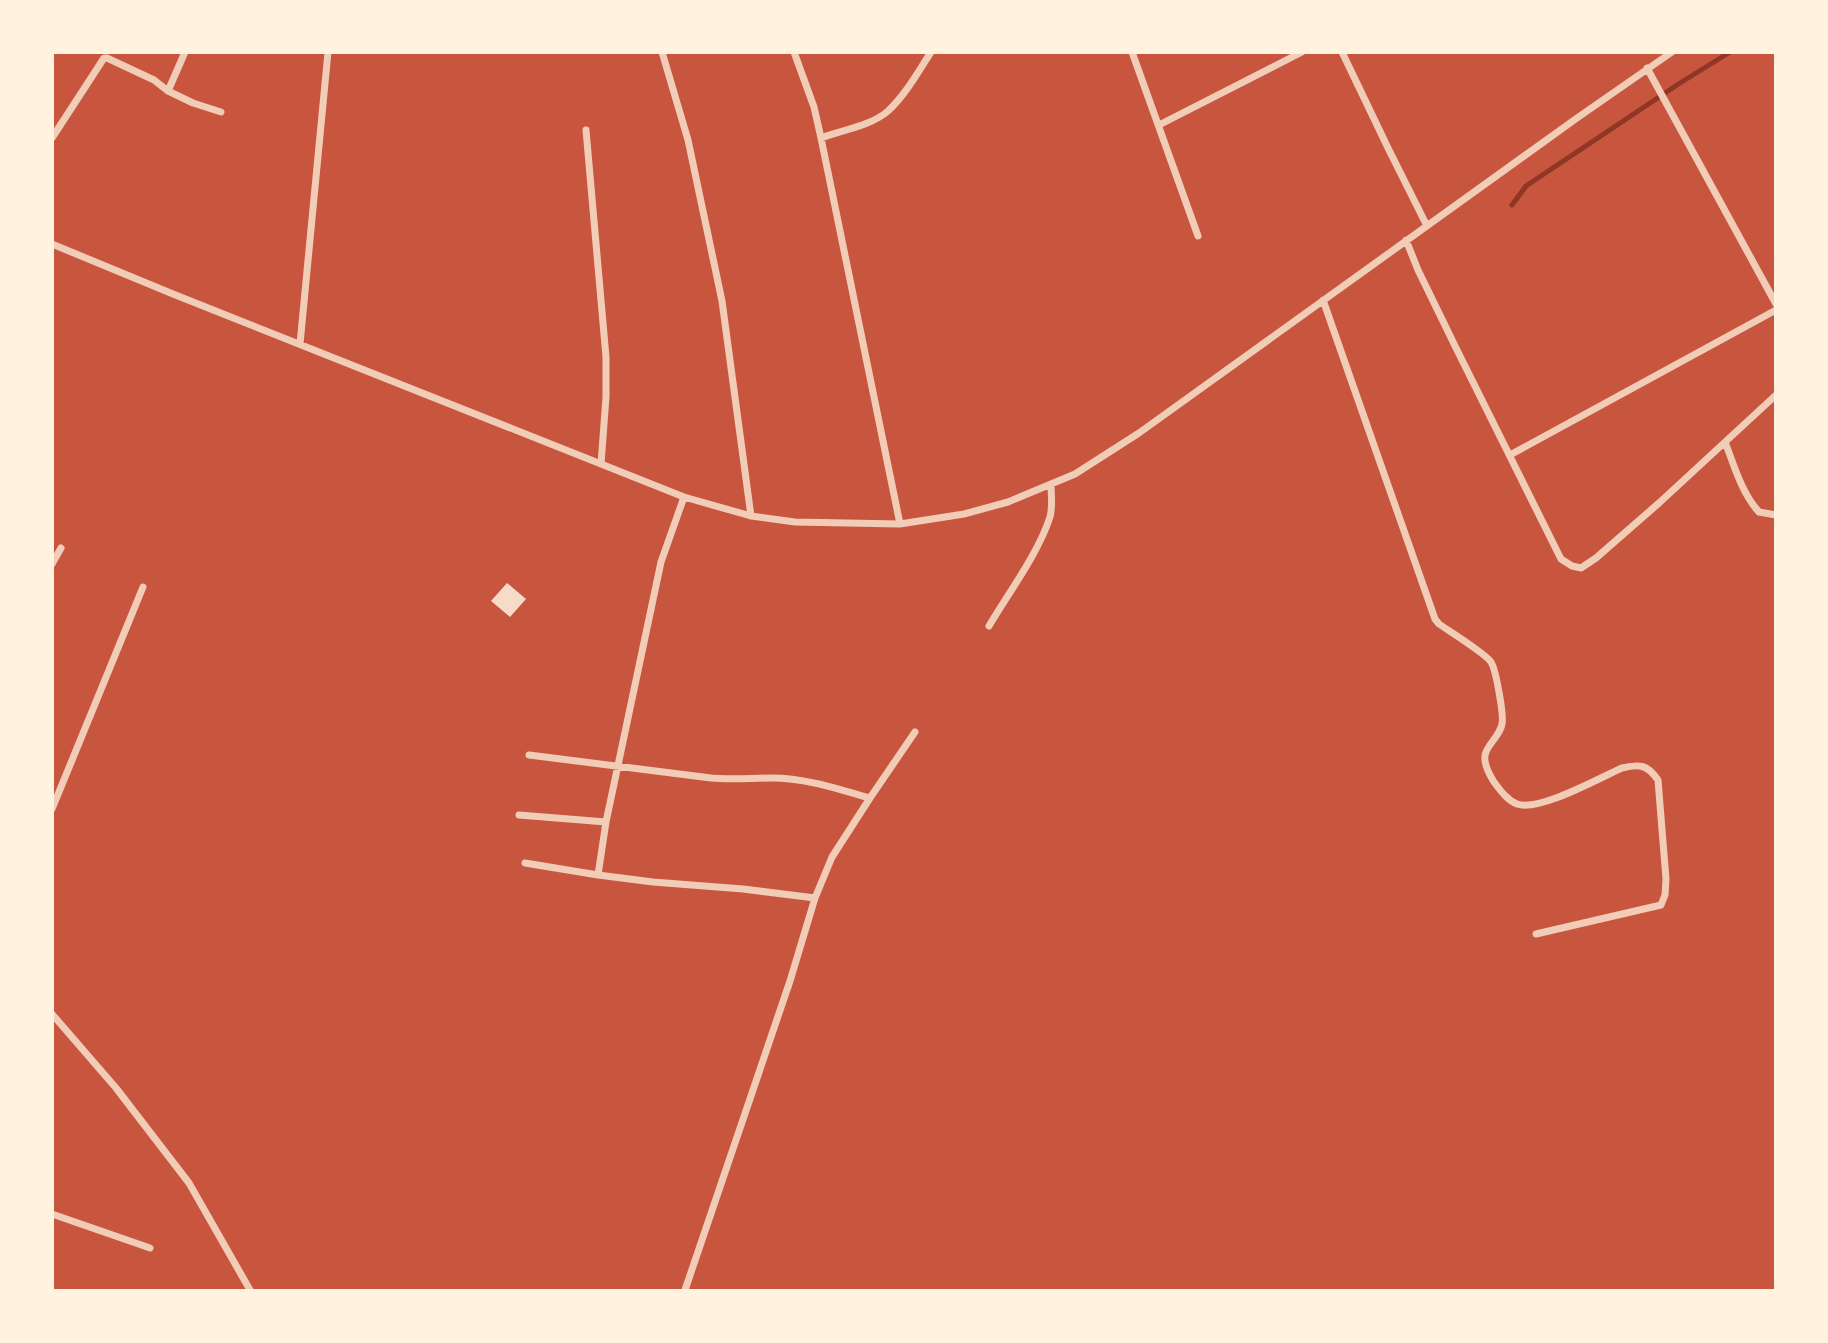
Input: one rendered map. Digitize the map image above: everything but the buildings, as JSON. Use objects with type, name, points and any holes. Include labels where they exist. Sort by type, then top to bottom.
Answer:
[{"type":"street","points":[[168,91],[186,52]]},
{"type":"street","points":[[300,344],[328,52]]},
{"type":"street","points":[[662,52],[688,140],[722,300],[751,516]]},
{"type":"street","points":[[794,52],[814,107],[821,138],[900,524]]},
{"type":"street","points":[[821,138],[869,122],[887,112],[906,91],[931,52]]},
{"type":"street","points":[[1132,52],[1198,236]]},
{"type":"street","points":[[1159,125],[1302,52]]},
{"type":"street","points":[[1342,52],[1427,226]]},
{"type":"street","points":[[52,244],[684,497],[751,516],[795,522],[900,524],[964,514],[1009,502],[1076,474],[1672,52]]},
{"type":"street","points":[[52,138],[104,58],[154,80],[168,91],[193,103],[221,112]]},
{"type":"street","points":[[1647,68],[1776,304]]},
{"type":"street","points":[[586,130],[606,357],[601,464]]},
{"type":"street","points":[[1406,240],[1418,270],[1560,559],[1572,566],[1581,568],[1596,558],[1776,395]]},
{"type":"street","points":[[1323,300],[1436,620],[1489,658],[1495,670],[1503,724],[1485,753],[1489,775],[1507,797],[1520,805],[1545,803],[1622,768],[1635,765],[1651,771],[1658,780],[1666,879],[1661,905],[1536,934]]},
{"type":"street","points":[[1510,455],[1776,310]]},
{"type":"street","points":[[1725,442],[1747,496],[1759,512],[1776,515]]},
{"type":"street","points":[[989,626],[1035,550],[1050,517],[1051,484]]},
{"type":"street","points":[[598,875],[617,766],[661,562],[684,497]]},
{"type":"street","points":[[52,564],[61,548]]},
{"type":"street","points":[[52,809],[143,587]]},
{"type":"street","points":[[685,1290],[790,981],[815,898],[832,857],[915,732]]},
{"type":"street","points":[[529,755],[732,780],[796,780],[870,798]]},
{"type":"street","points":[[519,816],[606,822]]},
{"type":"street","points":[[525,863],[653,882],[815,898]]},
{"type":"street","points":[[52,1014],[116,1088],[189,1183],[250,1290]]},
{"type":"street","points":[[52,1214],[150,1248]]},
{"type":"waterway","points":[[1512,205],[1526,186],[1730,52]]}]
